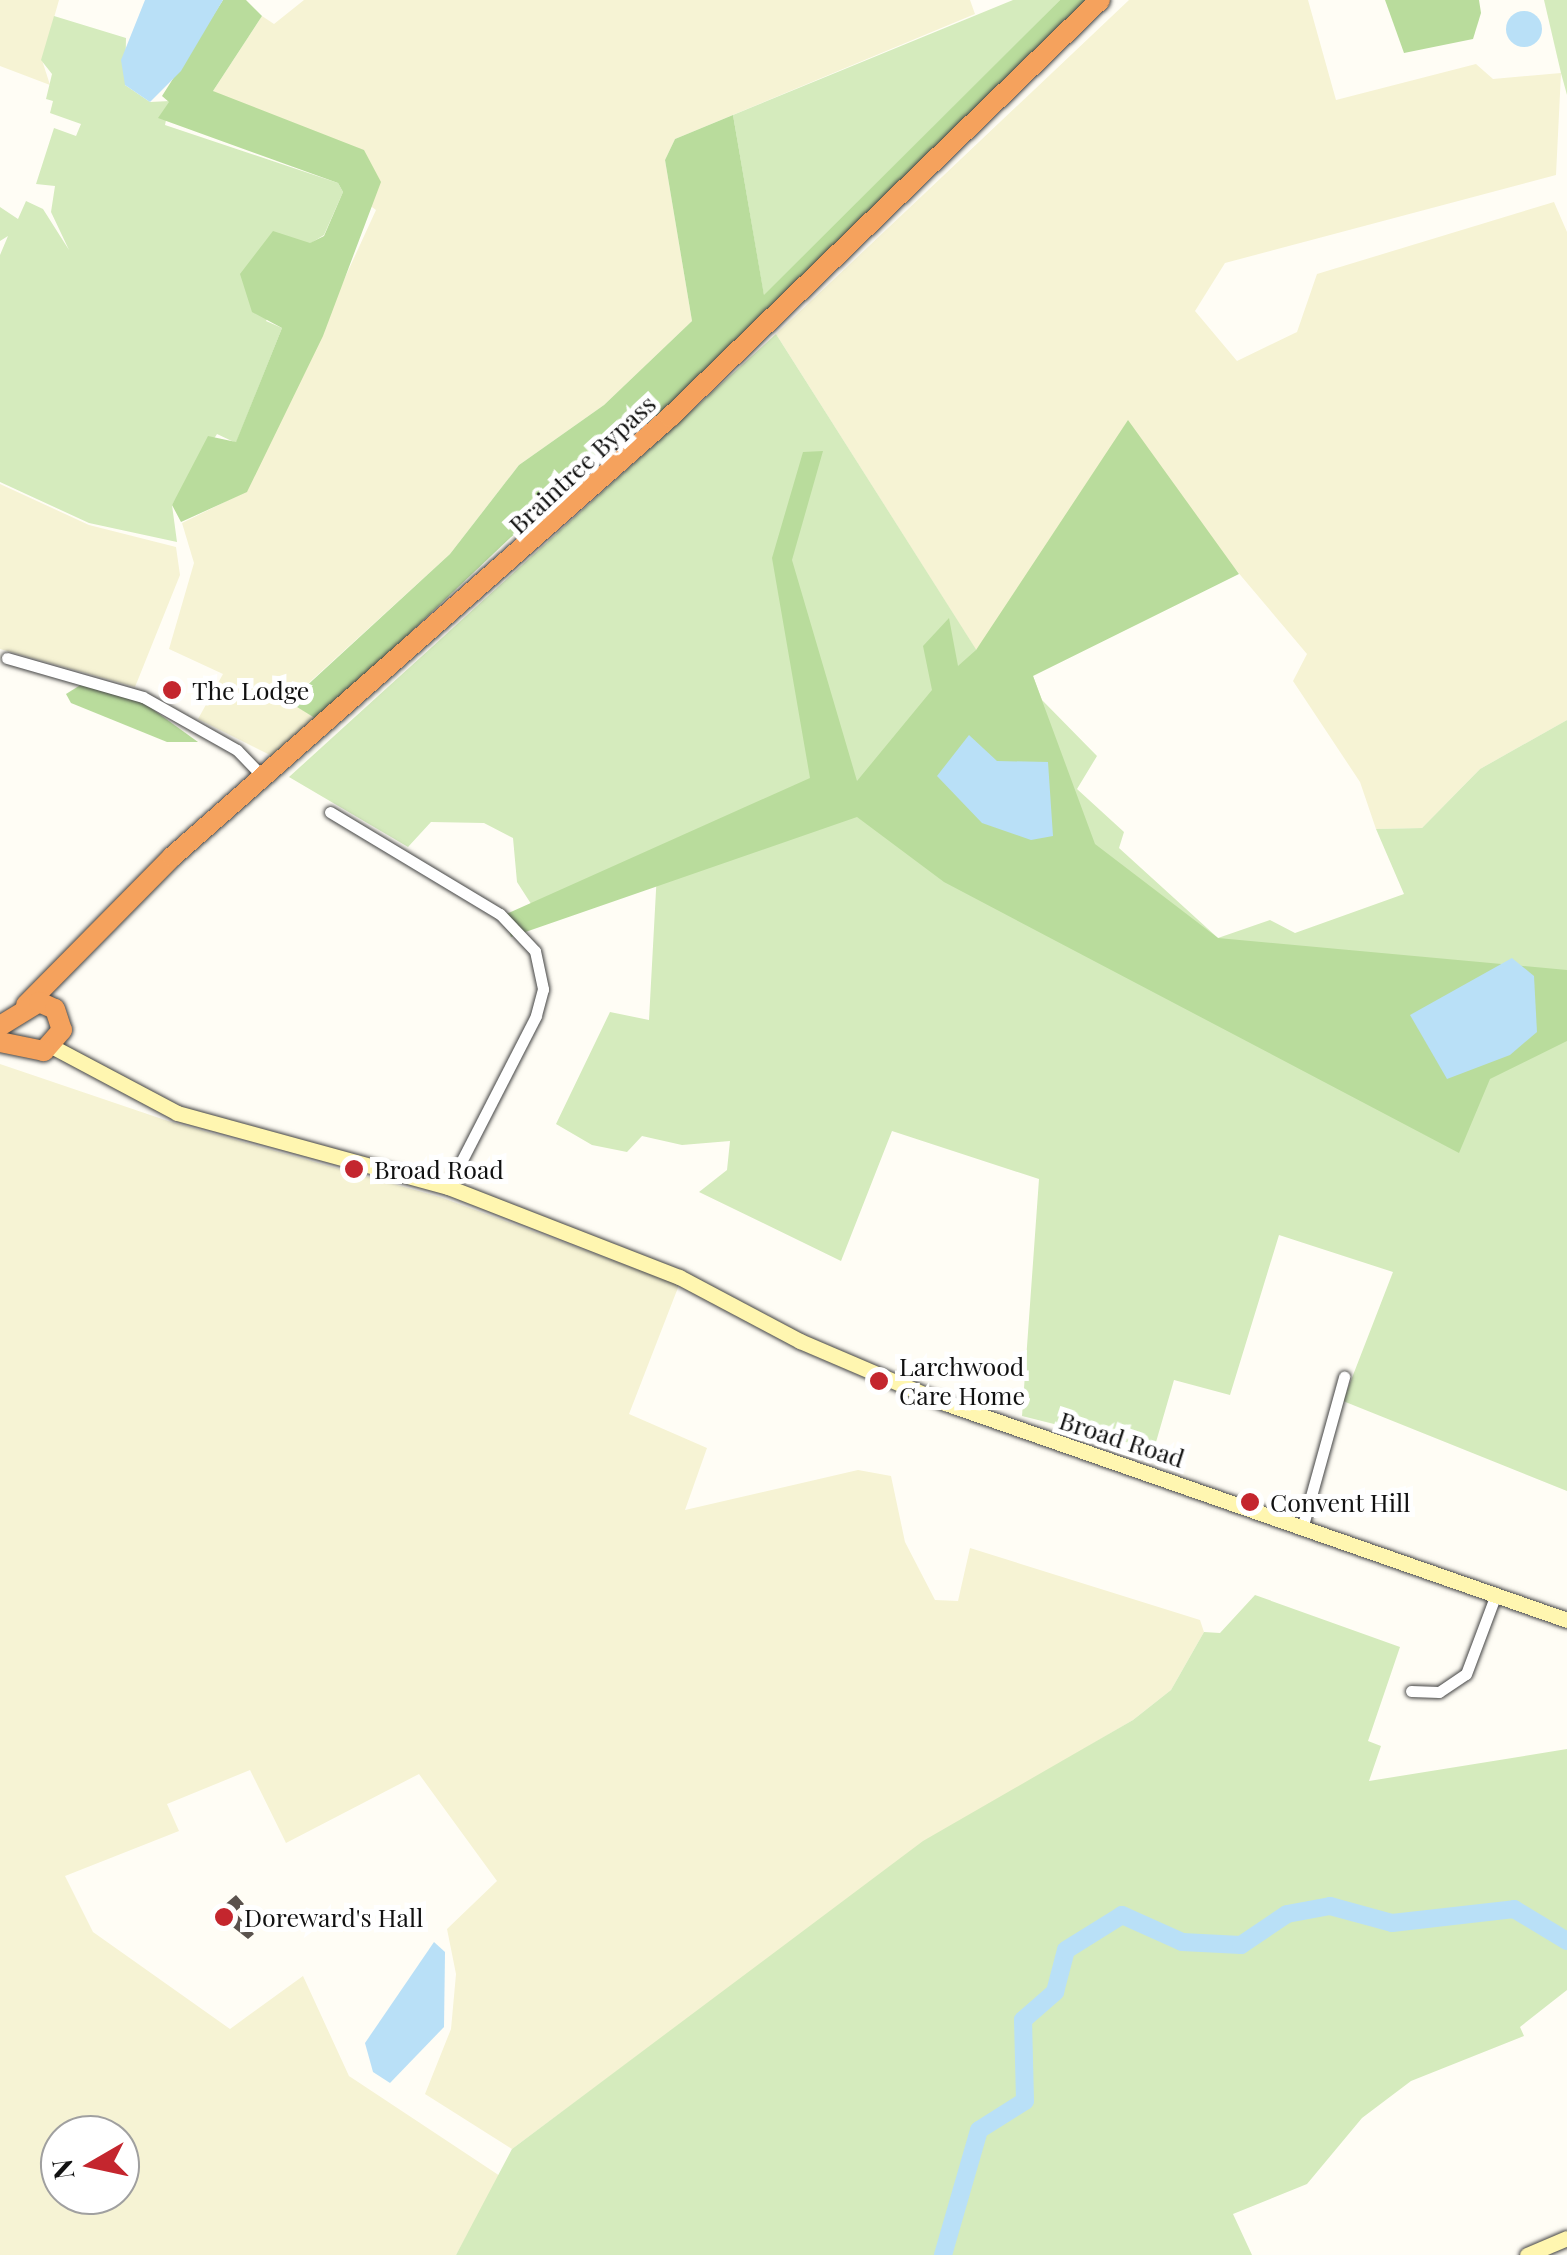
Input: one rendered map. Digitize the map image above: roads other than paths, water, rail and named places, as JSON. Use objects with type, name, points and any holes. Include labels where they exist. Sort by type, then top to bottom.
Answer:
[{"type":"highway","name":"Braintree Bypass","points":[[13,1017],[82,947],[264,778],[670,417],[1100,0]]},
{"type":"highway","name":"Braintree Bypass","points":[[58,1014],[82,947]]},
{"type":"highway","points":[[23,1048],[13,1017],[58,1014],[52,1047]]},
{"type":"highway","name":"Broad Road","points":[[0,1042],[23,1048],[52,1047]]},
{"type":"main road","name":"Broad Road","points":[[58,1014],[94,1066]]},
{"type":"main road","name":"Broad Road","points":[[52,1047],[177,1113],[448,1188],[679,1277],[816,1349],[945,1403],[1303,1525]]},
{"type":"main road","points":[[1303,1525],[1567,1620]]},
{"type":"main road","points":[[1527,2255],[1567,2238]]},
{"type":"street","points":[[7,658],[143,697],[237,750],[264,778]]},
{"type":"street","points":[[330,812],[500,914],[535,951],[541,1004],[448,1188]]},
{"type":"street","points":[[1303,1525],[1344,1377]]},
{"type":"street","points":[[1411,1691],[1438,1692],[1466,1674],[1496,1594]]},
{"type":"water","points":[[145,0],[223,0],[181,71],[150,102],[125,85],[121,60]]},
{"type":"water","points":[[1524,11],[1537,16],[1542,29],[1537,42],[1524,47],[1511,42],[1506,29],[1511,16]]},
{"type":"water","points":[[969,735],[997,761],[1048,762],[1053,836],[1031,840],[982,823],[937,776]]},
{"type":"water","points":[[1512,958],[1534,976],[1537,1032],[1510,1055],[1447,1079],[1410,1015]]},
{"type":"water","points":[[434,1942],[445,1952],[444,2027],[390,2083],[373,2072],[365,2043]]},
{"type":"waterway","points":[[943,2255],[979,2130],[1025,2101],[1023,2020],[1055,1992],[1066,1950],[1122,1915],[1182,1942],[1241,1945],[1287,1914],[1330,1906],[1392,1923],[1514,1909],[1567,1941]]},
{"type":"place","name":"The Lodge","points":[[172,690]]},
{"type":"place","name":"Broad Road","points":[[354,1169]]},
{"type":"place","name":"Larchwood Care Home","points":[[879,1381]]},
{"type":"place","name":"Convent Hill","points":[[1250,1502]]},
{"type":"place","name":"Doreward's Hall","points":[[224,1917]]}]
